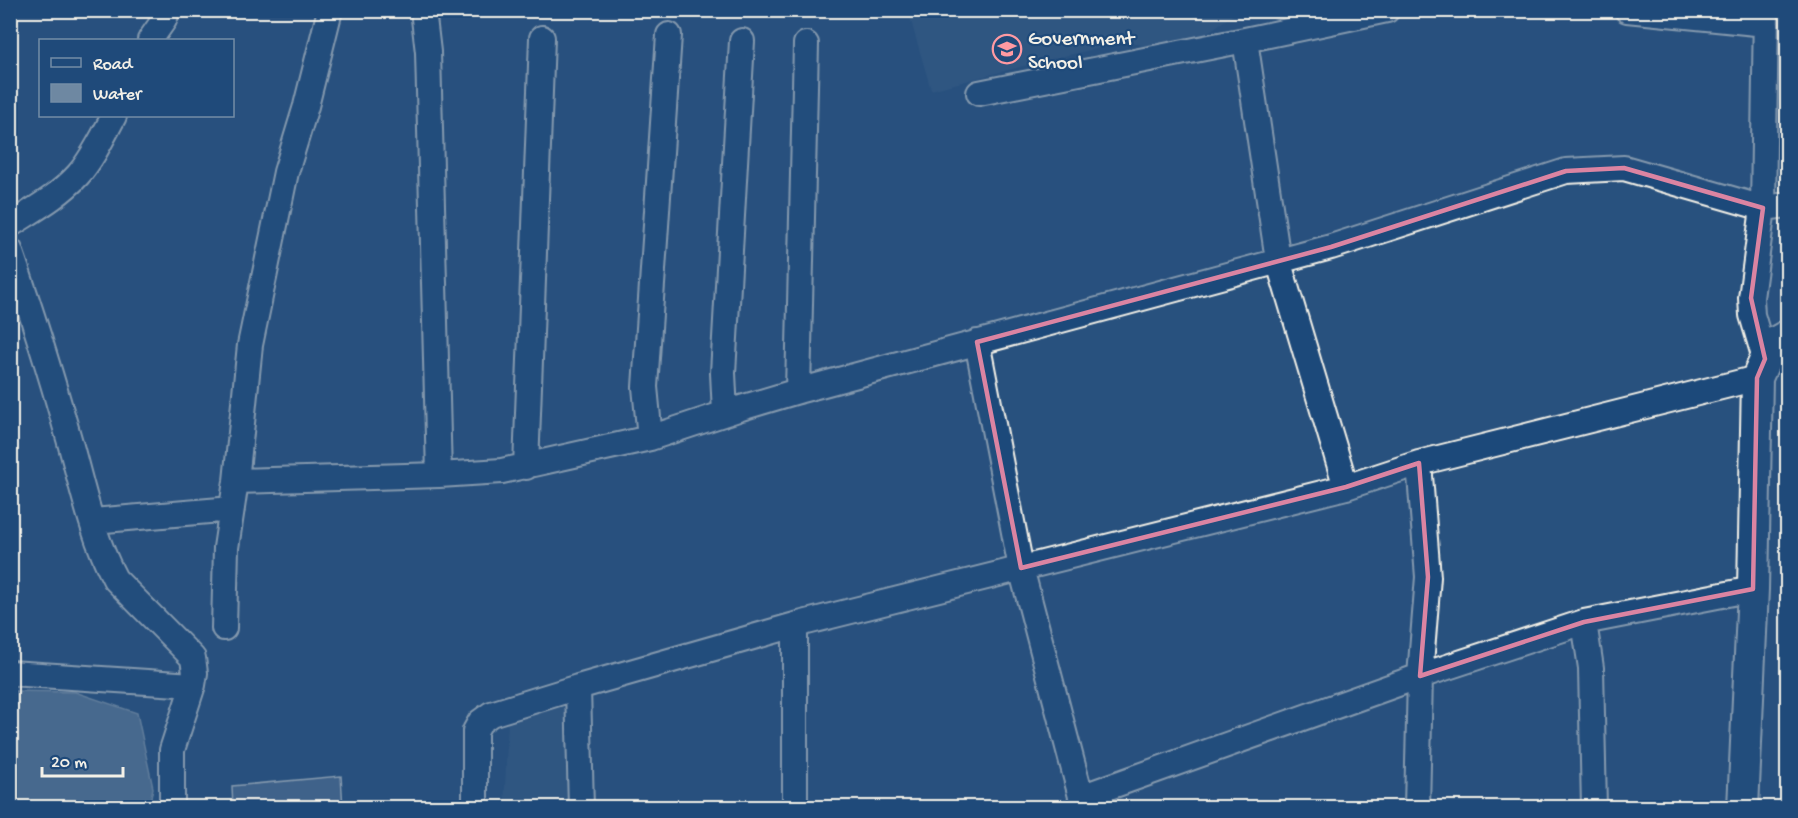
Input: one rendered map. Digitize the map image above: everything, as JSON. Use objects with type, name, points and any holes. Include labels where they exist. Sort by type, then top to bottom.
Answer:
[{"type":"street","points":[[151,39],[168,10]]},
{"type":"street","points":[[224,628],[226,548],[236,481],[250,345],[286,172],[306,106],[330,10]]},
{"type":"street","points":[[423,10],[428,64],[440,475]]},
{"type":"street","points":[[1627,10],[1766,17],[1762,208],[1751,298],[1761,369],[1743,807]]},
{"type":"street","points":[[979,93],[1375,12]]},
{"type":"street","points":[[650,438],[645,387],[669,35]]},
{"type":"street","points":[[526,467],[542,38]]},
{"type":"street","points":[[1245,40],[1278,260],[1346,487]]},
{"type":"street","points":[[725,413],[723,373],[742,41]]},
{"type":"street","points":[[798,391],[806,44]]},
{"type":"street","points":[[10,225],[56,194],[77,176],[94,152],[113,117]]},
{"type":"street","points":[[236,481],[440,475],[526,467],[650,438],[798,391],[1330,247],[1566,171],[1624,168],[1762,208],[1788,205]]},
{"type":"street","points":[[10,250],[20,312],[46,354],[107,563],[115,579],[193,658],[195,673],[193,685],[172,750],[172,807]]},
{"type":"street","points":[[1761,369],[1772,344],[1788,335]]},
{"type":"street","points":[[977,342],[1021,568],[1083,802],[1420,676],[1584,622],[1753,589]]},
{"type":"street","points":[[475,807],[474,731],[480,722],[491,714],[795,625],[1346,487],[1419,463],[1761,369]]},
{"type":"street","points":[[1417,807],[1420,676],[1428,577],[1419,463]]},
{"type":"street","points":[[93,521],[232,509]]},
{"type":"street","points":[[1584,622],[1591,668],[1594,807]]},
{"type":"street","points":[[795,625],[795,807]]},
{"type":"street","points":[[10,673],[193,685]]},
{"type":"street","points":[[578,687],[581,807]]},
{"type":"highlighted area","points":[[1624,168],[1763,208],[1751,298],[1765,359],[1757,378],[1753,589],[1584,622],[1420,676],[1428,577],[1419,463],[1346,487],[1021,568],[977,342],[1331,247],[1566,171]]},
{"type":"shaded area","name":"Government School","points":[[908,11],[1244,11],[1234,14],[1173,57],[1130,41],[931,90]]},
{"type":"shaded area","points":[[572,696],[572,807],[504,808],[508,718]]},
{"type":"water","points":[[11,691],[75,692],[137,713],[153,788],[149,807],[11,807]]},
{"type":"building","points":[[341,776],[343,808],[233,808],[232,786]]},
{"type":"place","name":"Government School","points":[[1007,49]]}]
